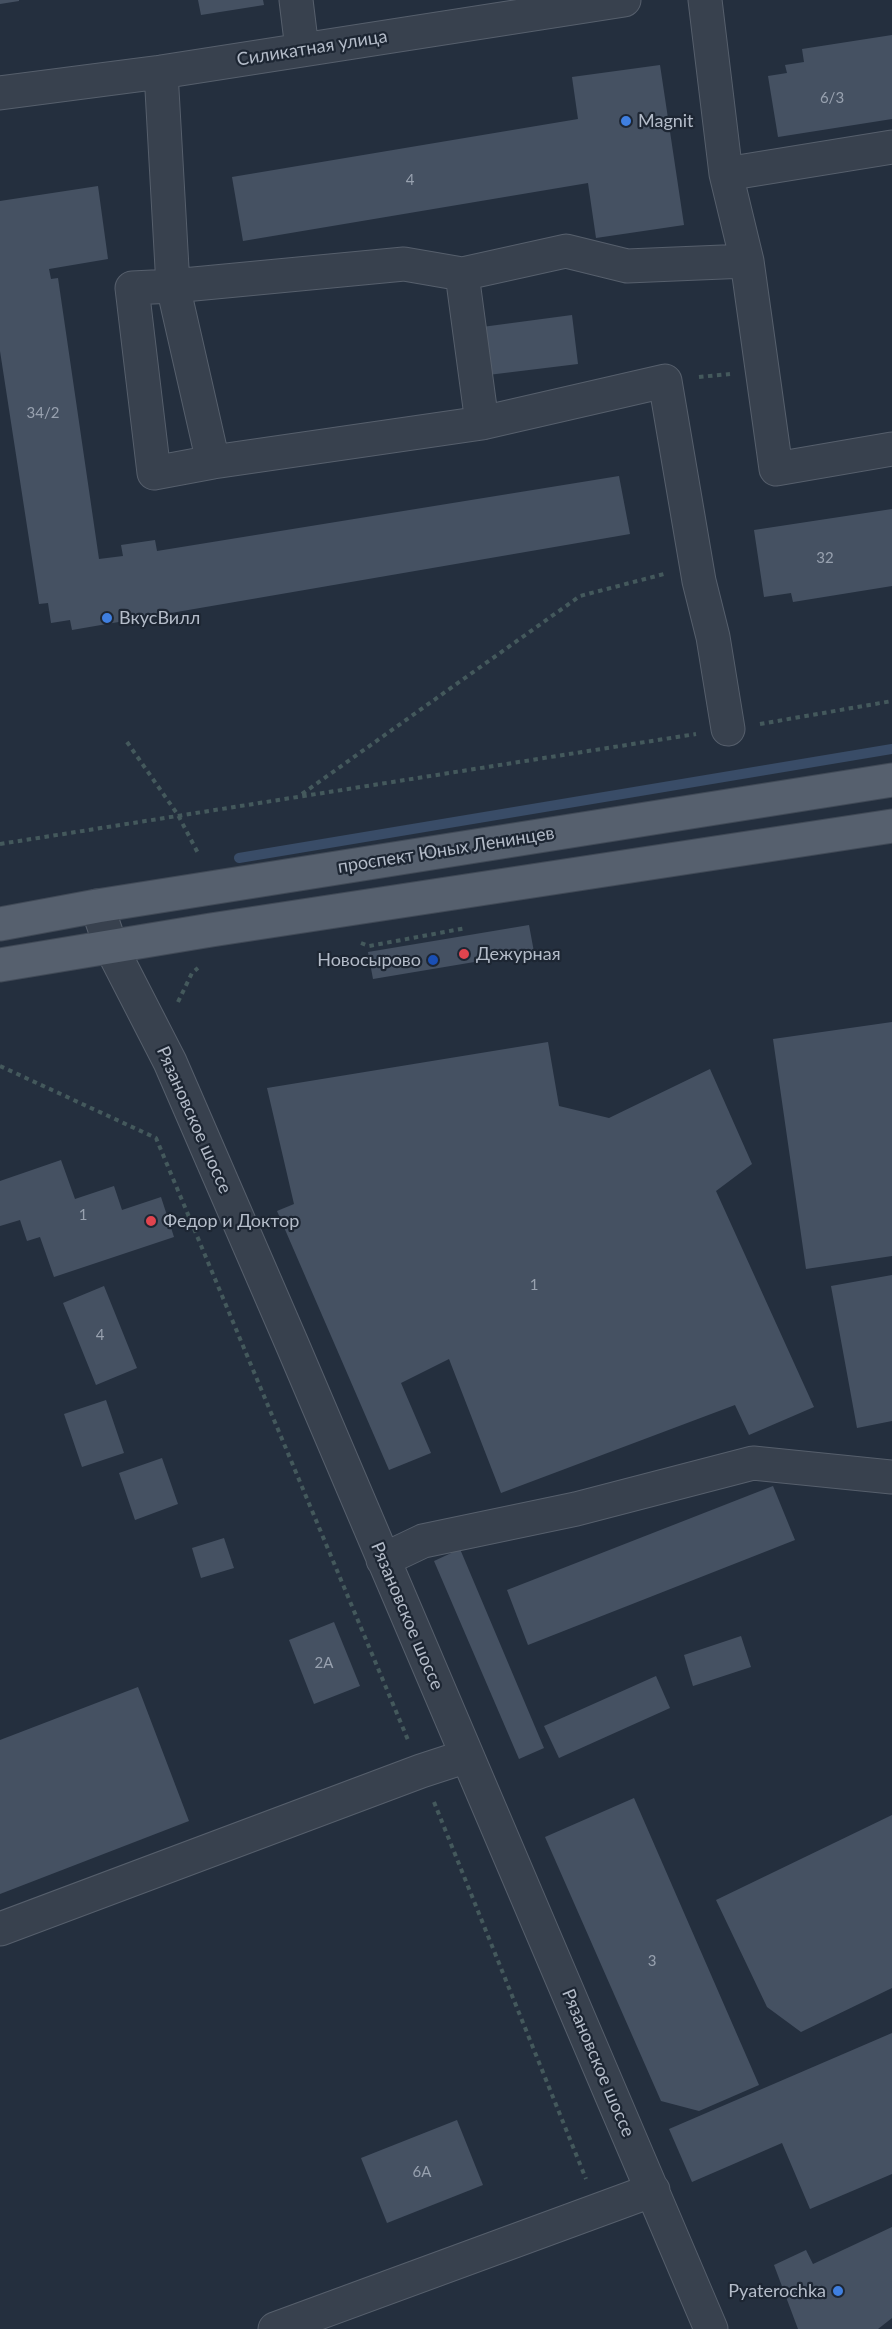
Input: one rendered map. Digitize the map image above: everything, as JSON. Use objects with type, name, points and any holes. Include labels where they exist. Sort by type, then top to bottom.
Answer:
[{"type":"main road","name":"проспект Юных Ленинцев","points":[[0,924],[97,906],[892,780]]},
{"type":"main road","points":[[0,965],[211,930],[892,826]]},
{"type":"street","points":[[296,0],[302,49]]},
{"type":"street","name":"Силикатная улица","points":[[0,93],[161,72],[624,0]]},
{"type":"street","points":[[705,0],[726,174],[747,261],[776,469],[892,449]]},
{"type":"street","points":[[161,72],[173,286],[213,462]]},
{"type":"street","points":[[726,174],[892,147]]},
{"type":"street","points":[[728,729],[713,637],[699,581],[665,381],[482,423],[213,462],[154,473],[132,288],[404,264],[462,274],[566,251],[627,266],[747,261]]},
{"type":"street","points":[[462,274],[482,423]]},
{"type":"street","name":"Рязановское шоссе","points":[[97,906],[111,947],[180,1085],[467,1756],[645,2194],[711,2329]]},
{"type":"street","points":[[382,1560],[423,1541],[576,1509],[753,1463],[892,1478]]},
{"type":"street","points":[[0,1929],[421,1771],[467,1756]]},
{"type":"street","points":[[275,2329],[645,2194]]},
{"type":"path","points":[[665,381],[762,371]]},
{"type":"path","points":[[300,796],[580,597],[665,574]]},
{"type":"path","points":[[0,844],[892,701]]},
{"type":"path","points":[[127,742],[178,815],[200,856],[205,889]]},
{"type":"path","points":[[360,942],[369,946],[471,927]]},
{"type":"path","points":[[177,1012],[178,1002],[192,973],[216,953],[211,930]]},
{"type":"path","points":[[0,1066],[156,1138],[421,1771],[586,2179],[645,2194]]},
{"type":"building","points":[[0,0],[19,0],[19,1],[0,4]]},
{"type":"building","points":[[198,0],[263,0],[264,5],[201,15]]},
{"type":"building","points":[[892,35],[892,119],[778,137],[768,76],[787,73],[785,65],[804,62],[802,49]]},
{"type":"building","points":[[660,65],[684,225],[596,238],[588,183],[243,241],[232,177],[578,119],[572,77]]},
{"type":"building","points":[[98,186],[108,259],[49,269],[51,279],[58,278],[99,559],[123,556],[121,545],[155,540],[157,551],[619,476],[630,534],[72,630],[70,620],[51,623],[48,603],[39,604],[0,351],[0,201]]},
{"type":"building","points":[[572,315],[578,364],[488,375],[482,327]]},
{"type":"building","points":[[892,509],[892,586],[793,602],[791,593],[764,597],[754,530]]},
{"type":"building","points":[[529,925],[534,952],[373,979],[368,952]]},
{"type":"building","points":[[892,1022],[892,1256],[806,1269],[773,1039]]},
{"type":"building","points":[[548,1042],[559,1106],[609,1118],[710,1069],[752,1164],[716,1191],[814,1407],[749,1435],[735,1405],[501,1493],[449,1359],[401,1383],[431,1453],[389,1470],[277,1211],[294,1204],[267,1088]]},
{"type":"building","points":[[61,1160],[75,1199],[114,1186],[122,1210],[161,1197],[174,1237],[54,1277],[40,1237],[27,1241],[20,1220],[0,1226],[0,1181]]},
{"type":"building","points":[[892,1275],[892,1421],[857,1428],[831,1286]]},
{"type":"building","points":[[104,1286],[137,1368],[96,1385],[63,1303]]},
{"type":"building","points":[[106,1400],[124,1453],[82,1467],[64,1414]]},
{"type":"building","points":[[162,1458],[178,1504],[135,1520],[119,1473]]},
{"type":"building","points":[[773,1486],[795,1540],[528,1645],[507,1590]]},
{"type":"building","points":[[224,1538],[234,1568],[201,1578],[192,1548]]},
{"type":"building","points":[[460,1549],[544,1748],[519,1759],[434,1561]]},
{"type":"building","points":[[334,1622],[360,1686],[314,1704],[289,1640]]},
{"type":"building","points":[[741,1636],[751,1667],[693,1686],[684,1655]]},
{"type":"building","points":[[656,1676],[670,1708],[559,1758],[544,1726]]},
{"type":"building","points":[[138,1687],[189,1821],[0,1894],[0,1740]]},
{"type":"building","points":[[634,1798],[759,2085],[699,2111],[661,2101],[545,1837]]},
{"type":"building","points":[[892,1815],[892,1988],[801,2032],[767,2007],[716,1900]]},
{"type":"building","points":[[892,2033],[892,2174],[810,2209],[782,2143],[692,2182],[669,2129]]},
{"type":"building","points":[[457,2120],[483,2185],[387,2223],[361,2158]]},
{"type":"building","name":"Pyaterochka","points":[[892,2227],[892,2318],[878,2329],[798,2329],[774,2265],[806,2250],[813,2264]]},
{"type":"waterway","points":[[239,858],[892,749]]},
{"type":"place","name":"Magnit","points":[[626,121]]},
{"type":"place","name":"ВкусВилл","points":[[107,618]]},
{"type":"place","name":"Дежурная","points":[[464,954]]},
{"type":"place","name":"Новосырово","points":[[433,960]]},
{"type":"place","name":"Федор и Доктор","points":[[151,1221]]},
{"type":"place","name":"Pyaterochka","points":[[838,2291]]}]
